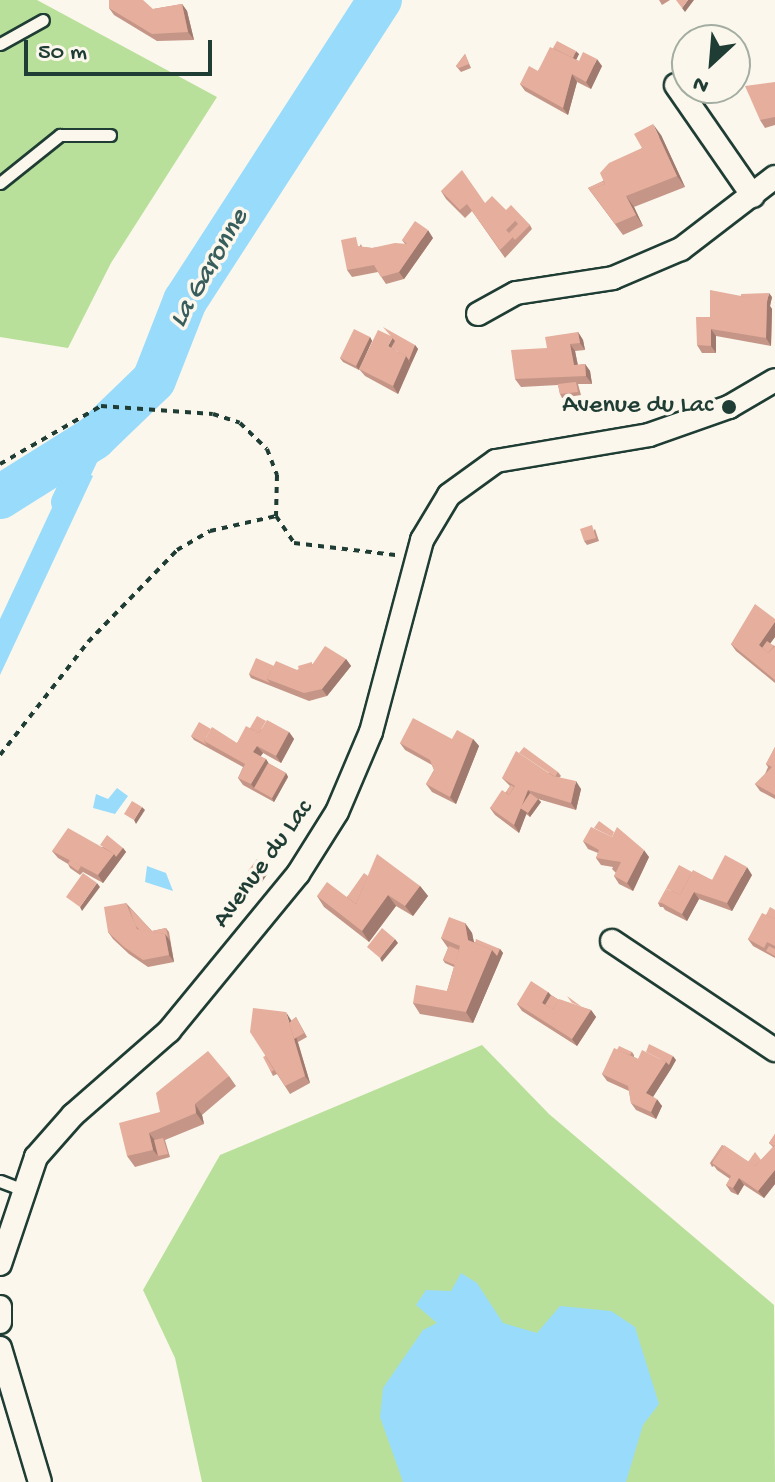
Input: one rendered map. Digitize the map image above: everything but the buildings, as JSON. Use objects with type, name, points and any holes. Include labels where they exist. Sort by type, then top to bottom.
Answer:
[{"type":"street","points":[[689,104],[753,196]]},
{"type":"street","points":[[478,314],[516,293],[613,278],[681,249],[775,177]]},
{"type":"street","name":"Avenue du Lac","points":[[0,1264],[11,1185],[54,1134],[169,1031],[306,862],[371,732],[417,557],[449,495],[496,461],[649,435],[729,407],[775,380]]},
{"type":"street","points":[[612,941],[775,1050]]},
{"type":"street","points":[[0,1307],[0,1322]]},
{"type":"street","points":[[0,1348],[40,1482]]},
{"type":"lane","points":[[0,44],[43,20]]},
{"type":"lane","points":[[0,183],[60,135],[110,135]]},
{"type":"path","points":[[0,464],[101,406],[213,414],[240,423],[267,449],[277,475],[276,516],[285,535],[304,549],[417,557]]},
{"type":"path","points":[[0,755],[88,642],[177,550],[210,531],[276,516]]},
{"type":"green space","points":[[0,0],[37,0],[217,97],[111,263],[68,348],[0,337]]},
{"type":"green space","points":[[482,1045],[549,1114],[774,1305],[775,1482],[202,1482],[175,1358],[143,1290],[220,1155]]},
{"type":"water","points":[[72,465],[93,476],[0,675],[0,619]]},
{"type":"water","points":[[117,788],[128,796],[115,814],[93,808],[96,794],[108,799]]},
{"type":"water","points":[[147,866],[166,873],[173,891],[145,882]]},
{"type":"water","points":[[461,1273],[477,1283],[503,1323],[537,1333],[560,1306],[611,1311],[635,1327],[659,1404],[643,1425],[626,1482],[403,1482],[380,1417],[383,1388],[423,1330],[437,1323],[416,1305],[426,1290],[451,1291]]},
{"type":"waterway","name":"La Garonne","points":[[0,497],[94,438],[154,380],[185,301],[380,0]]},
{"type":"waterway","points":[[64,502],[94,438]]},
{"type":"place","name":"Avenue du Lac","points":[[729,407]]}]
